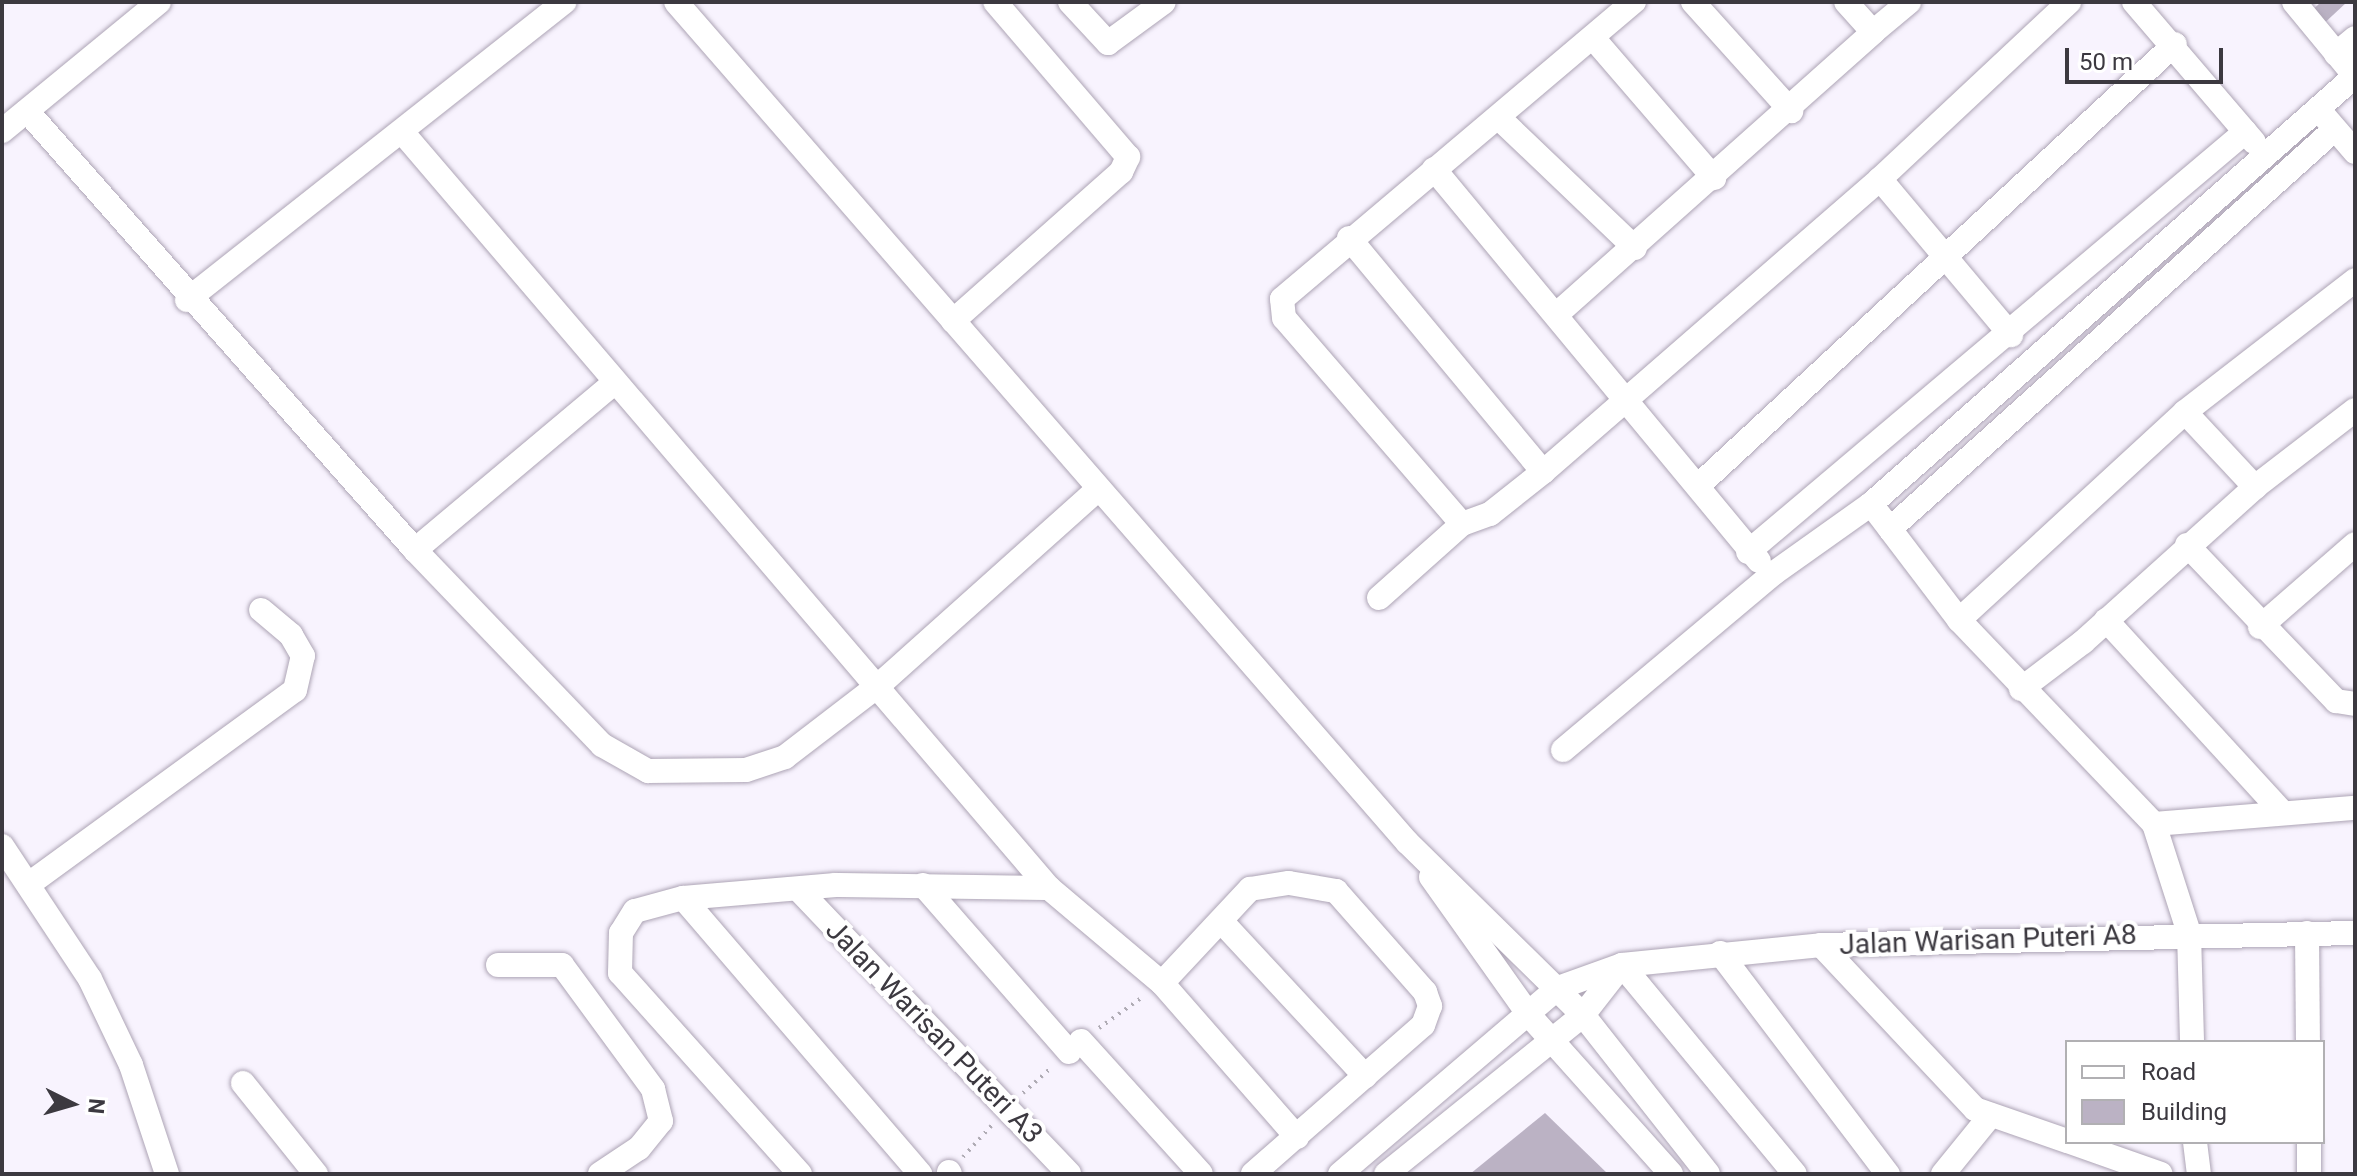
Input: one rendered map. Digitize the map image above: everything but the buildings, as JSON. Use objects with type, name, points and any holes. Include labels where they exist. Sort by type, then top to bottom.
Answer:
[{"type":"street","points":[[2,131],[159,2]]},
{"type":"street","points":[[187,300],[403,133],[565,2]]},
{"type":"street","points":[[676,2],[1096,491],[1407,842],[1583,1015],[1708,1174]]},
{"type":"street","points":[[953,321],[1121,172],[1128,157],[995,2]]},
{"type":"street","points":[[1070,2],[1108,43],[1164,2]]},
{"type":"street","points":[[1462,524],[1284,318],[1282,299],[1349,238],[1499,118],[1634,2]]},
{"type":"street","points":[[1693,2],[1791,111]]},
{"type":"street","points":[[1846,2],[1873,32]]},
{"type":"street","points":[[1557,314],[1791,111],[1909,2]]},
{"type":"street","points":[[1379,598],[1462,524],[1490,514],[1543,472],[1628,394],[1880,179],[2069,2]]},
{"type":"street","points":[[2134,2],[2175,44],[2266,155]]},
{"type":"street","points":[[1563,750],[1774,573],[1871,504],[2355,76],[2294,2]]},
{"type":"street","points":[[2336,54],[2355,38]]},
{"type":"street","points":[[1594,39],[1714,178]]},
{"type":"street","points":[[1698,486],[2175,44]]},
{"type":"street","points":[[2318,109],[2355,152]]},
{"type":"street","points":[[27,111],[187,300],[415,550],[602,745],[648,771],[746,770],[785,757],[879,685],[1096,491]]},
{"type":"street","points":[[1499,118],[1635,248]]},
{"type":"street","points":[[1890,529],[2335,129]]},
{"type":"street","points":[[1748,552],[2011,335],[2245,132]]},
{"type":"street","points":[[403,133],[613,384],[879,685],[1049,888],[1162,983],[1297,1137]]},
{"type":"street","points":[[1434,169],[1628,394],[1748,552],[1774,573]]},
{"type":"street","points":[[1880,179],[1948,256],[2011,335]]},
{"type":"street","points":[[1349,238],[1543,472]]},
{"type":"street","points":[[1959,620],[2185,412],[2355,280]]},
{"type":"street","points":[[415,550],[613,384]]},
{"type":"street","points":[[2021,689],[2106,620],[2255,487],[2355,410]]},
{"type":"street","points":[[2185,412],[2255,487]]},
{"type":"street","points":[[1871,504],[1959,620],[2021,689],[2154,824],[2189,933],[2192,1040]]},
{"type":"street","points":[[2260,627],[2355,544]]},
{"type":"street","points":[[2187,545],[2260,627],[2336,701],[2355,704]]},
{"type":"street","points":[[29,884],[295,690],[303,656],[291,635],[261,610]]},
{"type":"street","points":[[2106,620],[2281,811]]},
{"type":"street","points":[[2154,824],[2281,811],[2355,808]]},
{"type":"street","points":[[1407,842],[1529,1015],[1671,1174]]},
{"type":"street","points":[[2,846],[90,979],[131,1065],[167,1174]]},
{"type":"street","points":[[1162,983],[1250,889],[1289,883],[1336,891],[1425,992],[1430,1006],[1423,1025],[1253,1174]]},
{"type":"street","points":[[800,1174],[620,973],[621,933],[635,911],[683,898],[798,889],[923,885],[1049,888]]},
{"type":"street","points":[[923,885],[1201,1174]]},
{"type":"street","name":"Jalan Warisan Puteri A3","points":[[798,889],[1069,1174]]},
{"type":"street","points":[[683,898],[920,1174]]},
{"type":"street","points":[[1221,921],[1365,1076]]},
{"type":"street","name":"Jalan Warisan Puteri A8","points":[[1558,988],[1622,965],[1821,945],[2189,933],[2355,933]]},
{"type":"street","points":[[2307,933],[2308,1040]]},
{"type":"street","points":[[1821,945],[1975,1109],[2065,1141]]},
{"type":"street","points":[[1720,953],[1888,1174]]},
{"type":"street","points":[[498,965],[562,965],[653,1089],[661,1121],[639,1148],[600,1174]]},
{"type":"street","points":[[1386,1174],[1583,1015],[1622,965],[1795,1174]]},
{"type":"street","points":[[1340,1174],[1558,988]]},
{"type":"street","points":[[243,1083],[316,1174]]},
{"type":"street","points":[[1943,1174],[1991,1115]]},
{"type":"street","points":[[2073,1144],[2130,1169],[2161,1174]]},
{"type":"street","points":[[2195,1144],[2199,1174]]},
{"type":"street","points":[[2309,1144],[2309,1174]]},
{"type":"path","points":[[949,1173],[1007,1108]]}]
